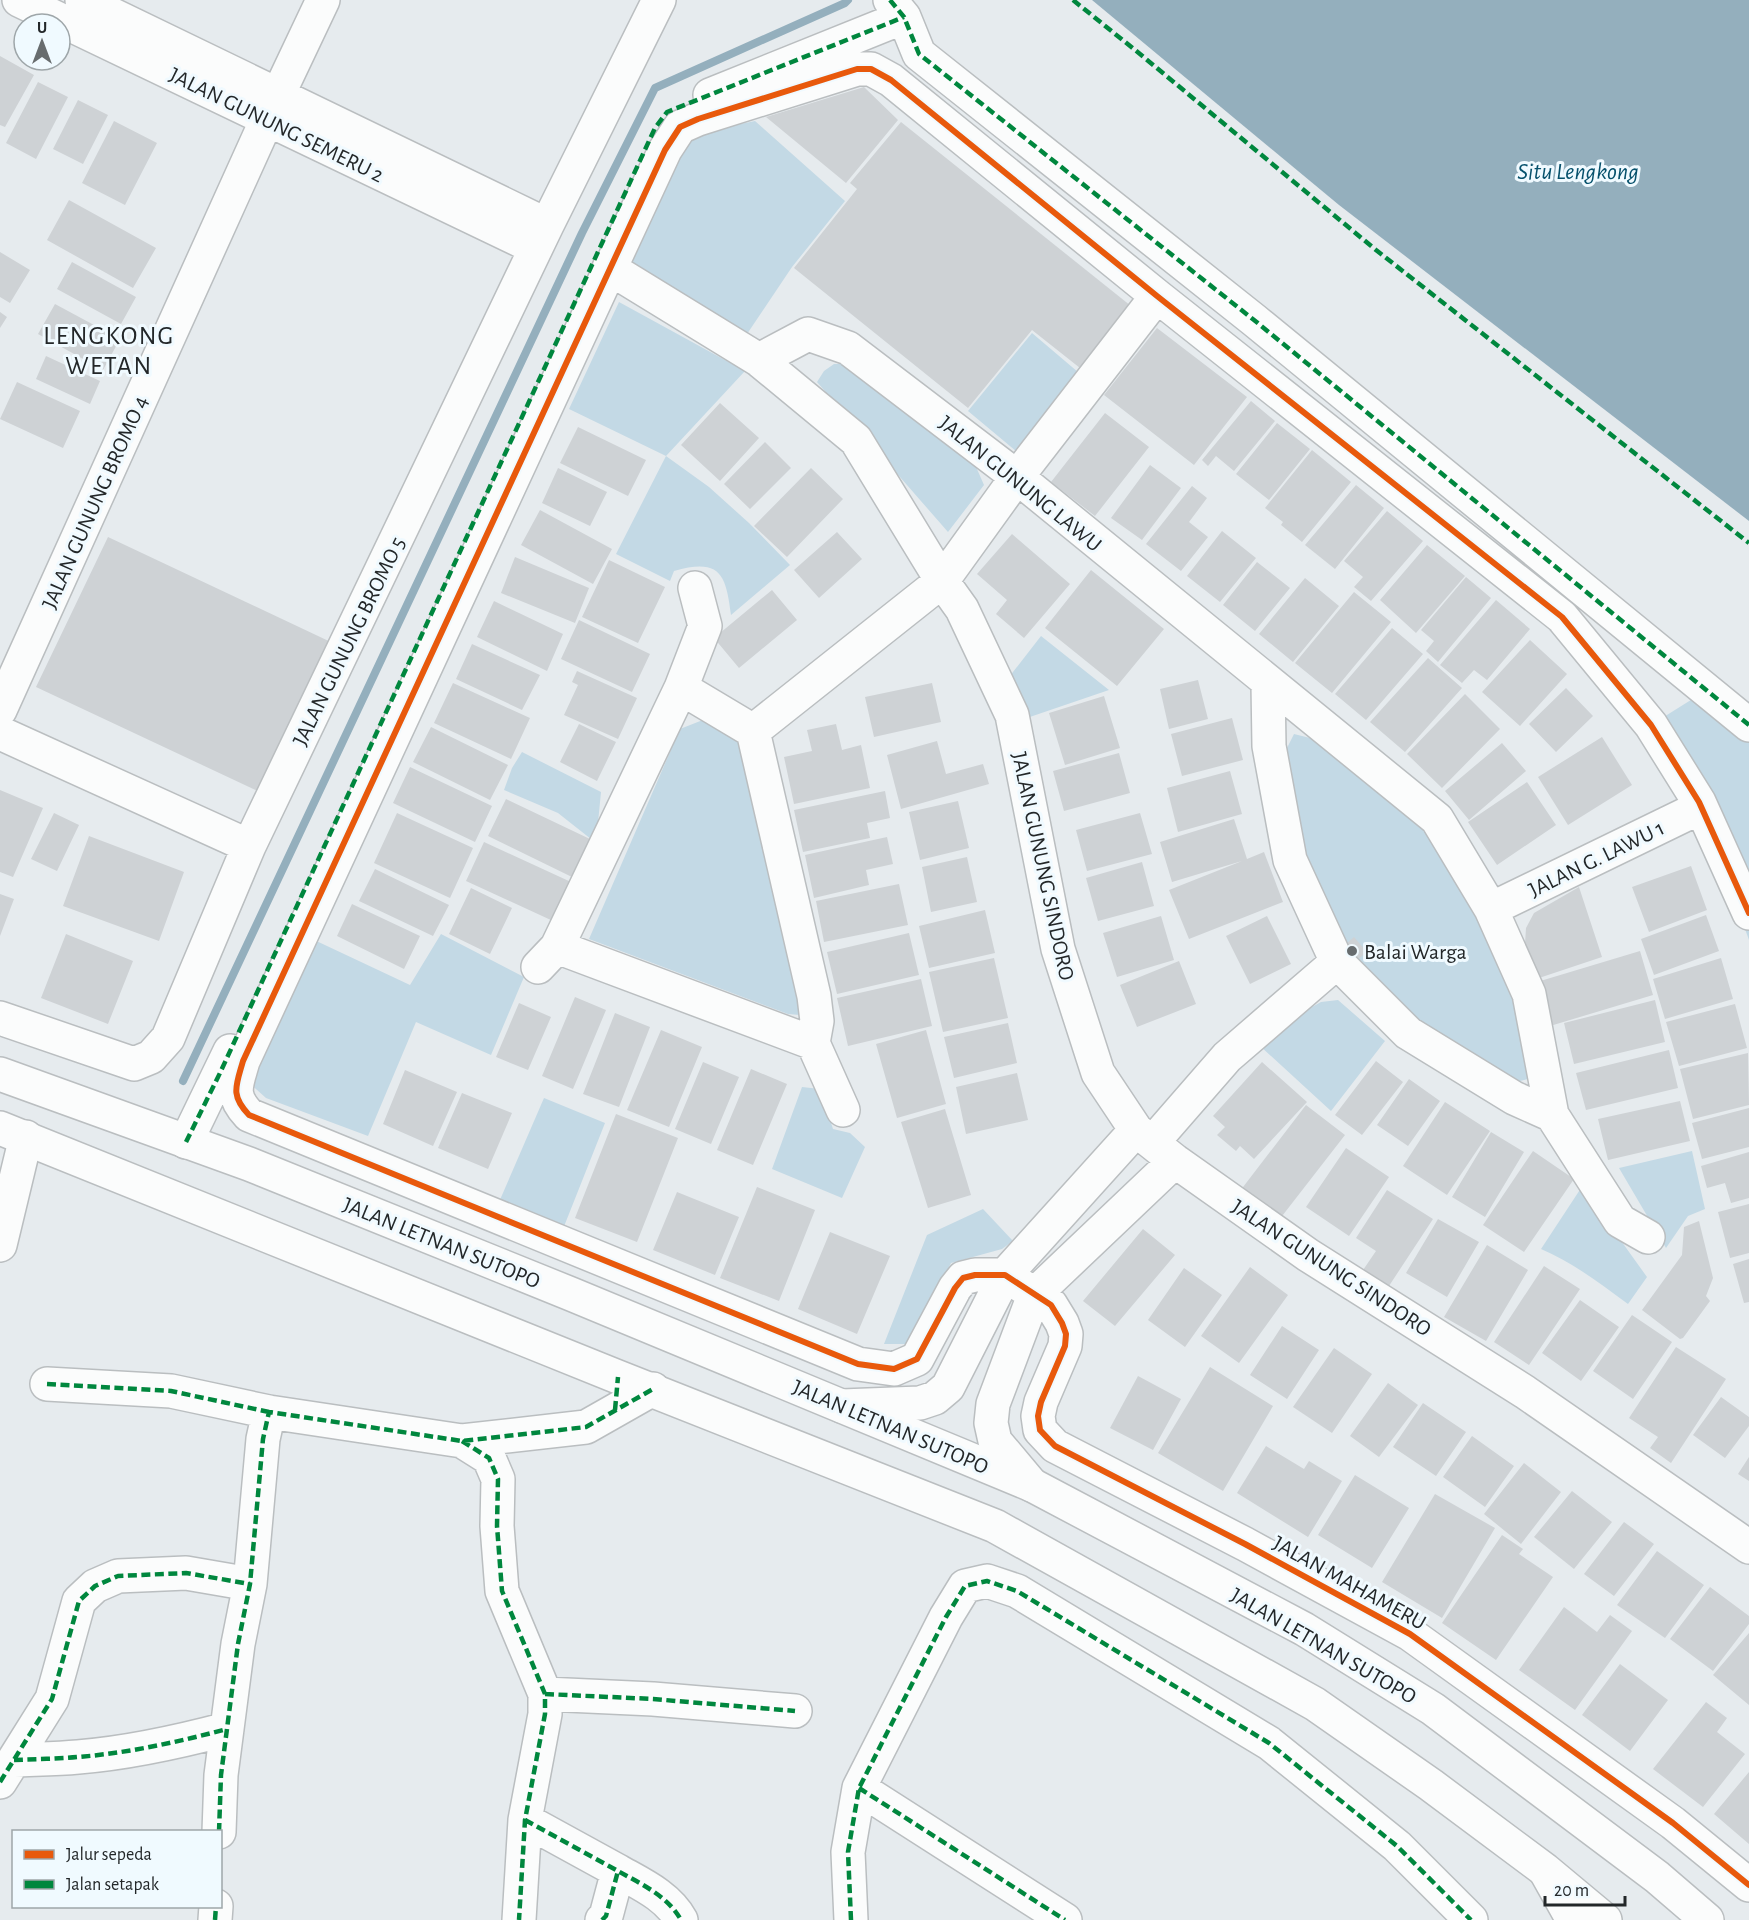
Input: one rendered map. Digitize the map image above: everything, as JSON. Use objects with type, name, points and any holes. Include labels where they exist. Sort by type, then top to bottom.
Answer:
[{"type":"street","name":"JALAN GUNUNG SEMERU 2","points":[[19,0],[272,107],[542,237]]},
{"type":"street","name":"JALAN GUNUNG SEMERU 2","points":[[82,0],[272,107]]},
{"type":"street","name":"JALAN GUNUNG BROMO 4","points":[[0,710],[272,107],[323,0]]},
{"type":"street","name":"JALAN GUNUNG BROMO 5","points":[[0,1018],[134,1064],[151,1057],[168,1038],[249,846],[542,237],[659,0]]},
{"type":"street","points":[[186,1142],[225,1062],[655,128],[667,112],[897,8],[919,54],[1254,320],[1749,725]]},
{"type":"street","points":[[1005,1275],[975,1275],[963,1278],[955,1288],[917,1359],[894,1369],[858,1364],[249,1115],[237,1099],[234,1090],[243,1061],[609,268],[665,150],[680,127],[698,119],[857,69],[871,69],[891,80],[1157,296],[1562,617],[1651,725],[1701,807],[1749,913]]},
{"type":"street","name":"JALAN GUNUNG SINDORO","points":[[609,268],[759,360],[856,440],[942,581],[962,609],[1012,715],[1058,949],[1098,1073],[1155,1144],[1308,1255],[1525,1392],[1749,1547]]},
{"type":"street","points":[[753,731],[942,581],[1017,477],[1157,296]]},
{"type":"street","name":"JALAN GUNUNG LAWU","points":[[759,360],[808,334],[848,348],[1017,477],[1268,684],[1437,819],[1491,909],[1529,994],[1552,1115],[1620,1221],[1648,1237]]},
{"type":"street","points":[[695,588],[705,626],[681,688],[548,957],[813,1043]]},
{"type":"street","points":[[1268,684],[1269,746],[1290,860],[1337,962],[1408,1033],[1514,1098],[1552,1115]]},
{"type":"street","points":[[681,688],[753,731],[814,996],[817,1021],[813,1043],[843,1110]]},
{"type":"street","points":[[0,733],[249,846]]},
{"type":"street","name":"JALAN G. LAWU 1","points":[[1491,909],[1701,807]]},
{"type":"street","points":[[1032,1485],[995,1441],[991,1423],[993,1404],[1034,1295],[1227,1058],[1337,962]]},
{"type":"street","name":"JALAN LETNAN SUTOPO","points":[[0,1074],[249,1164],[1032,1485],[1304,1629],[1433,1709],[1657,1877],[1707,1920]]},
{"type":"street","points":[[0,1245],[13,1132],[618,1377],[995,1526],[1315,1704],[1431,1785],[1545,1870],[1605,1920]]},
{"type":"street","points":[[843,1406],[920,1403],[935,1398],[948,1387],[1005,1275],[1155,1144]]},
{"type":"street","name":"JALAN MAHAMERU","points":[[1005,1275],[1051,1305],[1066,1334],[1065,1346],[1041,1402],[1038,1416],[1040,1430],[1055,1446],[1245,1544],[1410,1634],[1673,1823],[1749,1885]]},
{"type":"street","points":[[615,1410],[618,1377]]},
{"type":"street","points":[[47,1384],[171,1391],[269,1412],[462,1440],[586,1427],[653,1389]]},
{"type":"street","points":[[219,1830],[221,1775],[238,1644],[250,1584],[263,1439],[269,1412]]},
{"type":"street","points":[[462,1440],[489,1458],[498,1479],[497,1526],[502,1591],[545,1694],[545,1713],[525,1821],[519,1920]]},
{"type":"street","points":[[7,1771],[52,1699],[79,1601],[95,1586],[118,1576],[186,1573],[250,1584]]},
{"type":"street","points":[[850,1920],[848,1852],[859,1788],[960,1593],[965,1586],[987,1581],[1017,1591],[1269,1743],[1397,1846],[1471,1920]]},
{"type":"street","points":[[545,1694],[653,1699],[795,1711]]},
{"type":"street","points":[[7,1771],[189,1740],[227,1729]]},
{"type":"street","points":[[859,1788],[1065,1920]]},
{"type":"street","points":[[525,1821],[661,1896],[677,1912],[681,1920]]},
{"type":"street","points":[[1545,1870],[1573,1920]]},
{"type":"street","points":[[602,1920],[606,1916],[618,1871]]},
{"type":"shaded area","points":[[755,121],[845,201],[792,267],[747,334],[626,261],[688,135]]},
{"type":"shaded area","points":[[619,302],[745,371],[666,456],[569,409]]},
{"type":"shaded area","points":[[1032,333],[1085,378],[1023,457],[968,411]]},
{"type":"shaded area","points":[[834,364],[845,364],[973,460],[984,485],[948,532],[817,382],[824,371]]},
{"type":"shaded area","points":[[666,456],[709,487],[749,523],[790,565],[731,615],[723,580],[711,568],[689,567],[674,571],[670,581],[616,554]]},
{"type":"shaded area","points":[[1041,636],[1109,690],[1021,720],[1006,681]]},
{"type":"shaded area","points":[[1710,688],[1749,719],[1749,940],[1699,802],[1651,725]]},
{"type":"shaded area","points":[[713,716],[746,740],[803,999],[800,1015],[788,1014],[589,939],[680,729]]},
{"type":"shaded area","points":[[1294,734],[1318,740],[1437,819],[1491,909],[1536,1065],[1528,1079],[1508,1084],[1337,962],[1290,860],[1284,754]]},
{"type":"shaded area","points":[[522,752],[601,792],[596,843],[558,813],[504,790],[512,768]]},
{"type":"shaded area","points":[[441,934],[524,977],[491,1055],[416,1022],[368,1136],[266,1098],[246,1080],[310,938],[410,985]]},
{"type":"shaded area","points":[[1338,1000],[1385,1041],[1331,1111],[1259,1045],[1312,1007],[1321,1002]]},
{"type":"shaded area","points":[[802,1087],[820,1089],[833,1129],[850,1133],[865,1147],[842,1198],[772,1169]]},
{"type":"shaded area","points":[[544,1098],[605,1123],[561,1234],[496,1209]]},
{"type":"shaded area","points":[[1692,1151],[1705,1209],[1688,1216],[1666,1248],[1619,1168]]},
{"type":"shaded area","points":[[1587,1179],[1619,1238],[1647,1277],[1628,1304],[1575,1267],[1541,1249]]},
{"type":"shaded area","points":[[983,1209],[1013,1241],[1002,1249],[951,1263],[910,1344],[884,1344],[927,1235]]},
{"type":"water","name":"Situ Lengkong","points":[[1092,0],[1749,0],[1749,521],[1339,205]]},
{"type":"building","points":[[0,56],[12,63],[12,72],[29,72],[34,75],[5,127],[0,125]]},
{"type":"building","points":[[38,82],[68,97],[36,159],[6,143]]},
{"type":"building","points":[[864,87],[898,120],[846,183],[766,117]]},
{"type":"building","points":[[78,100],[108,115],[83,164],[53,149]]},
{"type":"building","points":[[114,121],[157,143],[125,205],[82,183]]},
{"type":"building","points":[[901,122],[1131,306],[1080,368],[1032,330],[968,408],[794,268],[857,189],[850,183]]},
{"type":"building","points":[[69,200],[156,248],[133,288],[47,240]]},
{"type":"building","points":[[0,252],[30,270],[10,303],[0,297]]},
{"type":"building","points":[[72,262],[136,297],[121,324],[57,289]]},
{"type":"building","points":[[55,304],[120,339],[103,370],[38,334]]},
{"type":"building","points":[[0,312],[7,317],[0,328]]},
{"type":"building","points":[[1157,328],[1247,397],[1194,465],[1104,395]]},
{"type":"building","points":[[46,356],[100,381],[90,404],[36,379]]},
{"type":"building","points":[[17,382],[80,411],[63,448],[0,419]]},
{"type":"building","points":[[1251,401],[1275,421],[1234,471],[1216,456],[1208,466],[1202,460]]},
{"type":"building","points":[[720,403],[759,438],[720,481],[681,445]]},
{"type":"building","points":[[1105,413],[1149,447],[1095,516],[1051,482]]},
{"type":"building","points":[[1277,423],[1310,449],[1269,500],[1236,474]]},
{"type":"building","points":[[578,427],[646,460],[628,496],[560,463]]},
{"type":"building","points":[[765,442],[791,468],[750,509],[724,484]]},
{"type":"building","points":[[1312,450],[1351,482],[1302,542],[1281,525],[1283,522],[1265,508]]},
{"type":"building","points":[[1150,465],[1181,488],[1142,540],[1111,518]]},
{"type":"building","points":[[558,468],[607,492],[590,526],[542,503]]},
{"type":"building","points":[[811,468],[843,499],[787,557],[754,526]]},
{"type":"building","points":[[1356,485],[1384,508],[1335,569],[1305,545]]},
{"type":"building","points":[[1192,486],[1207,498],[1189,522],[1208,537],[1181,571],[1146,544]]},
{"type":"building","points":[[540,510],[612,549],[593,584],[521,545]]},
{"type":"building","points":[[1387,511],[1423,541],[1371,601],[1354,587],[1363,577],[1344,561]]},
{"type":"building","points":[[1222,531],[1256,558],[1220,602],[1187,576]]},
{"type":"building","points":[[837,532],[862,559],[819,598],[794,570]]},
{"type":"building","points":[[1012,534],[1070,584],[1024,638],[996,614],[1007,600],[977,574]]},
{"type":"building","points":[[108,537],[335,644],[264,794],[36,687]]},
{"type":"building","points":[[1427,545],[1465,576],[1416,633],[1380,600]]},
{"type":"building","points":[[515,557],[589,588],[575,623],[501,593]]},
{"type":"building","points":[[609,560],[665,587],[638,643],[582,617]]},
{"type":"building","points":[[1257,562],[1290,588],[1255,631],[1223,605]]},
{"type":"building","points":[[1091,570],[1164,629],[1117,686],[1045,628]]},
{"type":"building","points":[[1466,577],[1491,598],[1438,662],[1426,651],[1434,641],[1421,630]]},
{"type":"building","points":[[1305,578],[1339,606],[1293,662],[1259,634]]},
{"type":"building","points":[[772,590],[797,620],[739,668],[714,638]]},
{"type":"building","points":[[1354,592],[1391,622],[1332,693],[1295,663]]},
{"type":"building","points":[[1496,600],[1530,629],[1487,680],[1474,670],[1462,683],[1440,665]]},
{"type":"building","points":[[494,601],[563,634],[547,671],[477,637]]},
{"type":"building","points":[[579,620],[650,654],[632,692],[561,659]]},
{"type":"building","points":[[1392,628],[1423,654],[1366,720],[1335,694]]},
{"type":"building","points":[[1530,640],[1567,674],[1520,726],[1482,692]]},
{"type":"building","points":[[472,644],[540,675],[522,710],[456,679]]},
{"type":"building","points":[[1428,658],[1462,688],[1405,752],[1370,722]]},
{"type":"building","points":[[577,671],[637,698],[618,739],[564,715],[578,685],[572,682]]},
{"type":"building","points":[[1198,680],[1208,719],[1169,729],[1160,689]]},
{"type":"building","points":[[453,683],[530,718],[511,759],[434,723]]},
{"type":"building","points":[[932,683],[941,722],[874,737],[865,697]]},
{"type":"building","points":[[1566,688],[1593,716],[1556,752],[1529,724]]},
{"type":"building","points":[[1465,694],[1500,729],[1442,788],[1407,754]]},
{"type":"building","points":[[1104,696],[1120,748],[1065,765],[1049,713]]},
{"type":"building","points":[[1232,718],[1243,760],[1182,776],[1171,734]]},
{"type":"building","points":[[579,724],[616,742],[597,781],[560,762]]},
{"type":"building","points":[[836,724],[842,750],[861,745],[870,788],[794,804],[784,757],[812,751],[807,730]]},
{"type":"building","points":[[431,727],[508,765],[490,800],[413,762]]},
{"type":"building","points":[[1602,737],[1632,785],[1568,825],[1538,777]]},
{"type":"building","points":[[937,741],[946,774],[983,764],[989,784],[901,809],[887,755]]},
{"type":"building","points":[[1502,743],[1526,771],[1469,820],[1445,791]]},
{"type":"building","points":[[1119,753],[1130,793],[1064,811],[1053,771]]},
{"type":"building","points":[[410,767],[492,806],[475,842],[393,803]]},
{"type":"building","points":[[1230,771],[1242,814],[1178,832],[1167,788]]},
{"type":"building","points":[[1527,782],[1556,825],[1497,865],[1468,822]]},
{"type":"building","points":[[0,790],[43,808],[13,877],[0,872]]},
{"type":"building","points":[[885,791],[890,818],[867,823],[870,838],[803,852],[794,810]]},
{"type":"building","points":[[506,799],[592,840],[574,878],[488,836]]},
{"type":"building","points":[[958,801],[969,848],[920,860],[909,812]]},
{"type":"building","points":[[54,813],[79,825],[57,871],[31,859]]},
{"type":"building","points":[[397,813],[473,848],[450,898],[374,863]]},
{"type":"building","points":[[1140,813],[1152,854],[1087,871],[1076,830]]},
{"type":"building","points":[[1234,819],[1247,859],[1264,852],[1283,902],[1189,939],[1169,890],[1242,861],[1172,882],[1160,842]]},
{"type":"building","points":[[89,836],[184,872],[159,941],[63,906]]},
{"type":"building","points":[[887,837],[893,864],[866,870],[869,885],[814,898],[805,855]]},
{"type":"building","points":[[484,842],[571,882],[553,921],[466,881]]},
{"type":"building","points":[[967,857],[977,902],[931,912],[922,867]]},
{"type":"building","points":[[1142,862],[1154,906],[1098,921],[1086,878]]},
{"type":"building","points":[[1691,866],[1707,910],[1649,932],[1632,887]]},
{"type":"building","points":[[375,869],[449,905],[433,936],[359,901]]},
{"type":"building","points":[[899,884],[908,925],[824,942],[816,901]]},
{"type":"building","points":[[1579,887],[1602,957],[1536,979],[1525,944],[1526,928],[1534,913]]},
{"type":"building","points":[[471,888],[512,908],[490,954],[449,934]]},
{"type":"building","points":[[0,894],[14,899],[0,936]]},
{"type":"building","points":[[352,904],[420,936],[404,969],[337,936]]},
{"type":"building","points":[[985,910],[995,953],[929,968],[919,926]]},
{"type":"building","points":[[1706,915],[1719,951],[1654,975],[1641,939]]},
{"type":"building","points":[[1161,916],[1174,960],[1117,977],[1103,933]]},
{"type":"building","points":[[1267,916],[1291,964],[1250,984],[1226,936]]},
{"type":"building","points":[[909,933],[919,975],[837,994],[827,952]]},
{"type":"building","points":[[66,934],[133,961],[108,1024],[41,998]]},
{"type":"building","name":"Balai Warga","points":[[1354,937],[1367,952],[1351,965],[1338,951]]},
{"type":"building","points":[[1640,951],[1653,995],[1550,1026],[1537,982]]},
{"type":"building","points":[[994,958],[1008,1018],[943,1032],[929,972]]},
{"type":"building","points":[[1721,958],[1733,999],[1665,1019],[1653,979]]},
{"type":"building","points":[[1179,961],[1196,1004],[1137,1027],[1120,985]]},
{"type":"building","points":[[921,979],[932,1026],[848,1046],[837,998]]},
{"type":"building","points":[[575,997],[606,1010],[573,1089],[542,1076]]},
{"type":"building","points":[[1655,1000],[1665,1042],[1574,1064],[1564,1023]]},
{"type":"building","points":[[519,1003],[551,1017],[528,1070],[496,1057]]},
{"type":"building","points":[[1735,1004],[1747,1048],[1679,1066],[1666,1022]]},
{"type":"building","points":[[615,1013],[650,1027],[619,1107],[583,1094]]},
{"type":"building","points":[[1008,1023],[1017,1063],[954,1078],[944,1037]]},
{"type":"building","points":[[661,1030],[702,1047],[669,1127],[627,1110]]},
{"type":"building","points":[[926,1030],[946,1104],[897,1118],[876,1044]]},
{"type":"building","points":[[1669,1050],[1678,1088],[1586,1110],[1576,1073]]},
{"type":"building","points":[[1748,1053],[1749,1105],[1693,1119],[1680,1069]]},
{"type":"building","points":[[1376,1061],[1403,1082],[1362,1135],[1335,1115]]},
{"type":"building","points":[[703,1062],[739,1077],[711,1144],[675,1129]]},
{"type":"building","points":[[1262,1062],[1307,1102],[1254,1159],[1240,1146],[1236,1151],[1217,1135],[1225,1127],[1213,1116]]},
{"type":"building","points":[[751,1069],[787,1084],[753,1165],[717,1150]]},
{"type":"building","points":[[405,1070],[457,1092],[433,1146],[383,1124]]},
{"type":"building","points":[[1017,1073],[1028,1120],[966,1134],[956,1087]]},
{"type":"building","points":[[1409,1079],[1440,1101],[1408,1146],[1377,1125]]},
{"type":"building","points":[[462,1093],[512,1113],[488,1169],[438,1148]]},
{"type":"building","points":[[1680,1101],[1690,1141],[1608,1160],[1598,1119]]},
{"type":"building","points":[[1445,1102],[1490,1131],[1447,1195],[1403,1166]]},
{"type":"building","points":[[1306,1105],[1345,1135],[1279,1220],[1240,1191]]},
{"type":"building","points":[[1749,1108],[1749,1147],[1702,1159],[1692,1123]]},
{"type":"building","points":[[945,1109],[971,1195],[928,1208],[901,1122]]},
{"type":"building","points":[[616,1114],[678,1138],[637,1242],[575,1218]]},
{"type":"building","points":[[1491,1132],[1524,1152],[1485,1217],[1452,1197]]},
{"type":"building","points":[[1346,1148],[1389,1177],[1349,1236],[1306,1207]]},
{"type":"building","points":[[1533,1151],[1574,1179],[1524,1252],[1483,1225]]},
{"type":"building","points":[[1749,1152],[1749,1198],[1731,1203],[1725,1183],[1707,1188],[1701,1166]]},
{"type":"building","points":[[757,1187],[815,1210],[779,1301],[720,1278]]},
{"type":"building","points":[[1387,1190],[1433,1219],[1387,1289],[1361,1273],[1376,1251],[1356,1238]]},
{"type":"building","points":[[677,1192],[739,1217],[715,1275],[653,1250]]},
{"type":"building","points":[[1749,1204],[1749,1253],[1730,1258],[1718,1212]]},
{"type":"building","points":[[1438,1219],[1479,1242],[1447,1297],[1406,1273]]},
{"type":"building","points":[[1699,1221],[1713,1278],[1706,1296],[1710,1301],[1680,1339],[1642,1310],[1682,1255],[1684,1227]]},
{"type":"building","points":[[1143,1229],[1175,1255],[1115,1326],[1083,1301]]},
{"type":"building","points":[[830,1232],[890,1256],[857,1334],[798,1309]]},
{"type":"building","points":[[1487,1245],[1528,1270],[1486,1341],[1444,1317]]},
{"type":"building","points":[[1749,1259],[1749,1302],[1744,1303],[1733,1264]]},
{"type":"building","points":[[1544,1266],[1580,1289],[1529,1365],[1494,1342]]},
{"type":"building","points":[[1250,1267],[1288,1295],[1239,1363],[1201,1336]]},
{"type":"building","points":[[1184,1268],[1222,1295],[1185,1347],[1148,1320]]},
{"type":"building","points":[[1580,1300],[1619,1327],[1581,1381],[1542,1353]]},
{"type":"building","points":[[1632,1315],[1672,1342],[1633,1399],[1593,1371]]},
{"type":"building","points":[[1282,1326],[1319,1350],[1287,1399],[1250,1375]]},
{"type":"building","points":[[1676,1347],[1726,1379],[1671,1463],[1650,1448],[1658,1437],[1629,1418]]},
{"type":"building","points":[[1334,1348],[1372,1374],[1332,1433],[1293,1407]]},
{"type":"building","points":[[1210,1367],[1273,1406],[1223,1491],[1158,1453]]},
{"type":"building","points":[[1138,1376],[1181,1399],[1153,1450],[1110,1428]]},
{"type":"building","points":[[1388,1383],[1418,1405],[1379,1457],[1350,1436]]},
{"type":"building","points":[[1721,1397],[1749,1417],[1749,1426],[1725,1458],[1693,1435]]},
{"type":"building","points":[[1423,1403],[1466,1432],[1436,1476],[1393,1447]]},
{"type":"building","points":[[1472,1436],[1514,1466],[1485,1507],[1443,1477]]},
{"type":"building","points":[[1266,1446],[1304,1469],[1309,1461],[1342,1481],[1308,1537],[1237,1493]]},
{"type":"building","points":[[1749,1457],[1749,1481],[1738,1474]]},
{"type":"building","points":[[1524,1463],[1561,1492],[1521,1544],[1484,1514]]},
{"type":"building","points":[[1355,1475],[1409,1508],[1372,1568],[1318,1535]]},
{"type":"building","points":[[1572,1491],[1612,1522],[1574,1569],[1534,1537]]},
{"type":"building","points":[[1435,1494],[1495,1528],[1442,1618],[1382,1582]]},
{"type":"building","points":[[1624,1522],[1654,1544],[1614,1596],[1584,1574]]},
{"type":"building","points":[[1502,1535],[1523,1549],[1519,1554],[1553,1577],[1496,1660],[1442,1623]]},
{"type":"building","points":[[1657,1551],[1704,1585],[1665,1638],[1617,1605]]},
{"type":"building","points":[[1710,1587],[1749,1616],[1749,1624],[1713,1671],[1670,1639]]},
{"type":"building","points":[[1564,1607],[1597,1632],[1610,1615],[1632,1631],[1575,1710],[1519,1670]]},
{"type":"building","points":[[1749,1633],[1749,1705],[1713,1675]]},
{"type":"building","points":[[1620,1664],[1668,1700],[1630,1751],[1582,1715]]},
{"type":"building","points":[[1706,1702],[1727,1718],[1717,1732],[1745,1754],[1703,1807],[1653,1769]]},
{"type":"building","points":[[1749,1772],[1749,1844],[1714,1814]]},
{"type":"waterway","points":[[183,1081],[582,233],[655,88],[848,0]]},
{"type":"marked path","points":[[890,0],[904,17],[919,54],[1254,320],[1749,725]]},
{"type":"marked path","points":[[1073,0],[1376,250],[1749,543]]},
{"type":"marked path","points":[[186,1142],[220,1073],[655,128],[667,112],[904,17]]},
{"type":"marked path","points":[[615,1410],[618,1377]]},
{"type":"marked path","points":[[47,1384],[171,1391],[269,1412]]},
{"type":"marked path","points":[[219,1830],[221,1775],[238,1644],[250,1584],[263,1439],[269,1412],[462,1441],[586,1427],[653,1389]]},
{"type":"marked path","points":[[462,1441],[489,1458],[498,1479],[497,1526],[502,1591],[545,1694],[545,1714],[525,1820],[519,1920]]},
{"type":"marked path","points":[[0,1782],[52,1699],[79,1601],[95,1586],[118,1576],[186,1573],[250,1584]]},
{"type":"marked path","points":[[851,1920],[848,1852],[859,1788],[946,1617],[965,1586],[987,1581],[1017,1591],[1269,1743],[1397,1846],[1471,1920]]},
{"type":"marked path","points":[[545,1694],[653,1699],[795,1711]]},
{"type":"marked path","points":[[14,1760],[70,1758],[115,1753],[172,1743],[227,1729]]},
{"type":"marked path","points":[[859,1788],[1065,1920]]},
{"type":"marked path","points":[[525,1820],[618,1871]]},
{"type":"marked path","points":[[602,1920],[606,1916],[618,1871],[661,1897],[681,1920]]},
{"type":"marked path","points":[[215,1920],[216,1908]]},
{"type":"cycle path","points":[[1749,913],[1699,802],[1651,725],[1562,617],[1157,296],[891,80],[871,69],[857,69],[698,119],[680,127],[665,150],[243,1061],[236,1090],[239,1102],[249,1115],[858,1364],[894,1369],[917,1359],[955,1288],[963,1278],[975,1275],[1005,1275],[1051,1305],[1066,1334],[1065,1346],[1041,1402],[1038,1416],[1040,1430],[1055,1446],[1245,1544],[1410,1634],[1673,1823],[1749,1885]]},
{"type":"place","name":"Balai Warga","points":[[1352,951]]},
{"type":"district","name":"LENGKONG WETAN","points":[[109,350]]}]
